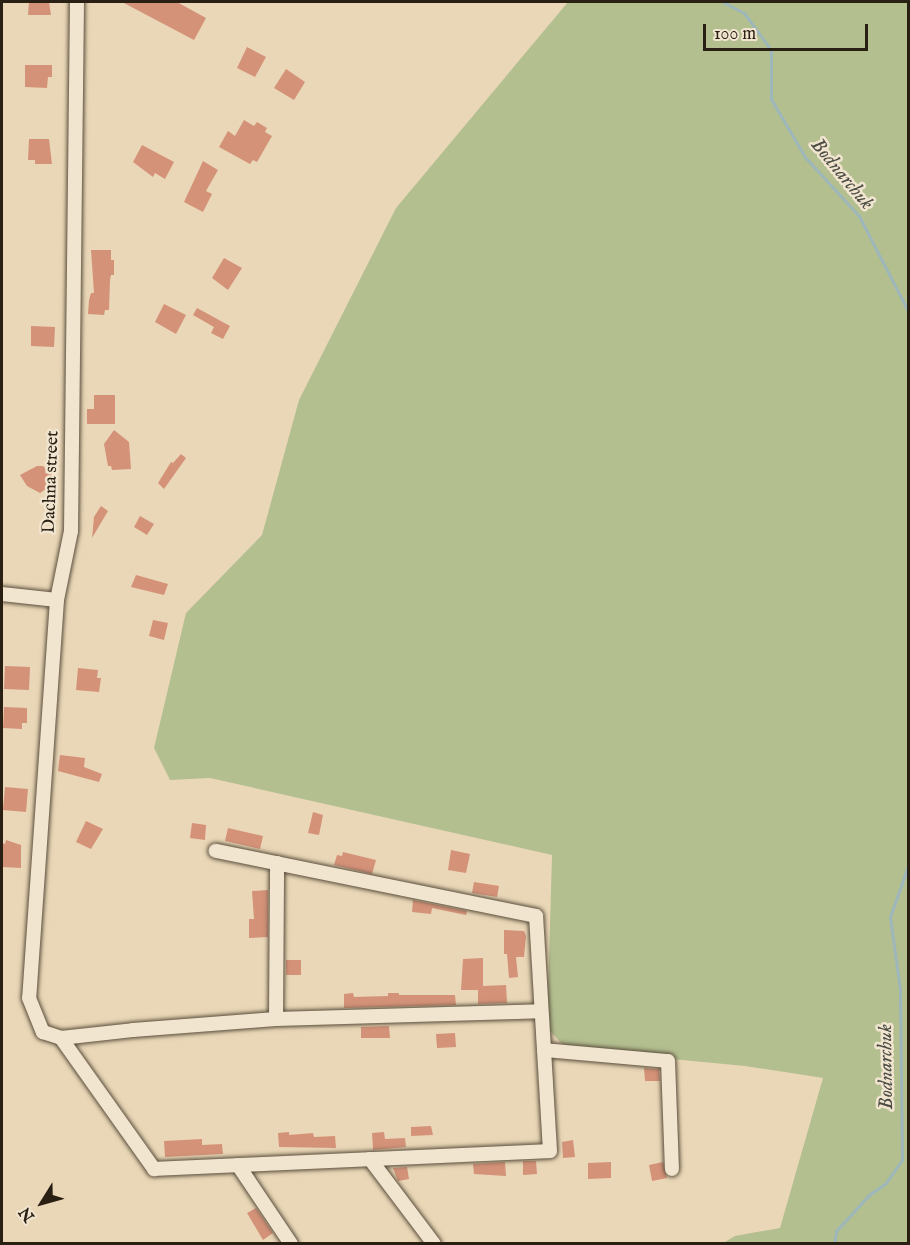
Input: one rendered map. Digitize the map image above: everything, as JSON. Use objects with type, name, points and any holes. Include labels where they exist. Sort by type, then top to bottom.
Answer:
[{"type":"street","name":"Dachna street","points":[[61,1038],[42,1032],[29,998],[57,600],[71,531],[77,2]]},
{"type":"street","points":[[2,594],[57,600]]},
{"type":"street","points":[[216,851],[536,916],[542,1011],[550,1151],[154,1169],[61,1038],[133,1029],[276,1019],[542,1011]]},
{"type":"street","points":[[276,1019],[277,863]]},
{"type":"street","points":[[544,1050],[668,1061],[672,1169]]},
{"type":"street","points":[[370,1159],[434,1244]]},
{"type":"street","points":[[238,1165],[291,1244]]},
{"type":"green space","points":[[568,2],[908,2],[908,1243],[723,1243],[735,1236],[780,1228],[823,1078],[745,1066],[567,1049],[547,1028],[552,855],[210,778],[170,780],[154,748],[186,613],[262,535],[299,400],[396,208]]},
{"type":"building","points":[[29,2],[49,2],[51,15],[28,15]]},
{"type":"building","points":[[122,2],[177,2],[206,18],[194,40]]},
{"type":"building","points":[[247,47],[266,57],[255,77],[237,68]]},
{"type":"building","points":[[25,65],[52,65],[52,77],[48,77],[47,88],[25,87]]},
{"type":"building","points":[[286,69],[305,82],[294,100],[274,88]]},
{"type":"building","points":[[244,120],[254,126],[257,122],[267,128],[265,132],[272,136],[257,162],[253,160],[250,164],[219,147],[228,131],[235,136]]},
{"type":"building","points":[[29,139],[49,139],[52,164],[35,164],[35,160],[28,160]]},
{"type":"building","points":[[142,145],[174,162],[165,179],[155,173],[153,177],[133,162]]},
{"type":"building","points":[[203,161],[218,170],[206,191],[212,194],[203,212],[184,202]]},
{"type":"building","points":[[91,250],[111,250],[111,260],[114,260],[114,275],[111,275],[110,280],[109,310],[105,310],[104,315],[88,314],[91,293],[94,293]]},
{"type":"building","points":[[224,258],[242,268],[228,290],[212,278]]},
{"type":"building","points":[[164,304],[186,315],[176,334],[155,322]]},
{"type":"building","points":[[197,308],[230,326],[223,339],[211,333],[214,327],[193,315]]},
{"type":"building","points":[[31,326],[55,327],[54,347],[31,346]]},
{"type":"building","points":[[94,395],[115,395],[115,424],[87,424],[87,409],[94,409]]},
{"type":"building","points":[[114,430],[129,442],[131,469],[112,470],[111,466],[108,466],[104,444]]},
{"type":"building","points":[[181,454],[186,458],[164,489],[158,483],[171,462],[173,463]]},
{"type":"building","points":[[37,466],[43,466],[57,481],[40,493],[27,486],[20,475]]},
{"type":"building","points":[[101,506],[108,511],[92,538],[94,517]]},
{"type":"building","points":[[140,516],[154,524],[147,535],[134,527]]},
{"type":"building","points":[[136,575],[168,584],[164,595],[131,587]]},
{"type":"building","points":[[153,620],[168,623],[164,640],[149,636]]},
{"type":"building","points":[[5,666],[30,667],[29,690],[4,689]]},
{"type":"building","points":[[78,668],[98,670],[97,678],[101,678],[99,692],[76,690]]},
{"type":"building","points":[[4,707],[27,708],[27,723],[22,723],[22,729],[3,728]]},
{"type":"building","points":[[60,755],[85,758],[84,767],[102,774],[99,782],[58,771]]},
{"type":"building","points":[[5,787],[28,789],[26,812],[3,810]]},
{"type":"building","points":[[313,812],[323,815],[319,835],[308,833]]},
{"type":"building","points":[[86,821],[103,829],[91,849],[76,842]]},
{"type":"building","points":[[192,823],[206,825],[205,840],[190,838]]},
{"type":"building","points":[[228,828],[263,836],[260,849],[225,841]]},
{"type":"building","points":[[6,840],[21,845],[21,868],[2,867],[2,843],[5,844]]},
{"type":"building","points":[[451,850],[470,854],[466,873],[448,870]]},
{"type":"building","points":[[343,852],[376,860],[372,874],[334,865],[337,855],[342,856]]},
{"type":"building","points":[[474,882],[499,886],[497,897],[472,893]]},
{"type":"building","points":[[268,890],[268,937],[249,938],[249,919],[254,919],[252,891]]},
{"type":"building","points":[[413,900],[467,911],[466,915],[432,908],[431,914],[412,912]]},
{"type":"building","points":[[504,930],[524,931],[526,936],[524,957],[516,957],[518,977],[509,978],[507,954],[504,954]]},
{"type":"building","points":[[483,958],[483,986],[506,985],[507,1003],[478,1004],[478,990],[461,990],[463,959]]},
{"type":"building","points":[[286,960],[301,960],[301,975],[286,975]]},
{"type":"building","points":[[353,993],[354,997],[388,996],[388,993],[455,995],[456,1005],[344,1008],[344,994]]},
{"type":"building","points":[[389,1026],[390,1038],[361,1038],[361,1027]]},
{"type":"building","points":[[455,1033],[456,1047],[437,1048],[436,1034]]},
{"type":"building","points":[[644,1068],[659,1069],[660,1081],[645,1081]]},
{"type":"building","points":[[431,1126],[433,1135],[411,1136],[411,1127]]},
{"type":"building","points":[[289,1132],[289,1135],[313,1133],[314,1137],[335,1136],[336,1148],[279,1147],[278,1133]]},
{"type":"building","points":[[384,1132],[385,1139],[405,1138],[406,1147],[373,1150],[372,1133]]},
{"type":"building","points":[[202,1139],[202,1145],[222,1144],[223,1154],[165,1157],[164,1141]]},
{"type":"building","points":[[573,1140],[575,1157],[563,1158],[562,1142]]},
{"type":"building","points":[[523,1161],[536,1161],[537,1174],[523,1175]]},
{"type":"building","points":[[505,1162],[506,1176],[474,1174],[473,1164]]},
{"type":"building","points":[[611,1162],[611,1178],[588,1179],[588,1163]]},
{"type":"building","points":[[663,1162],[667,1178],[652,1181],[649,1165]]},
{"type":"building","points":[[407,1167],[409,1179],[398,1181],[393,1168]]},
{"type":"building","points":[[256,1208],[273,1233],[263,1240],[247,1213]]},
{"type":"waterway","name":"Bodnarchuk","points":[[723,2],[744,13],[771,50],[771,99],[805,157],[859,216],[908,311]]},
{"type":"waterway","name":"Bodnarchuk","points":[[834,1244],[836,1231],[869,1195],[885,1184],[902,1160],[900,989],[890,917],[908,866]]}]
